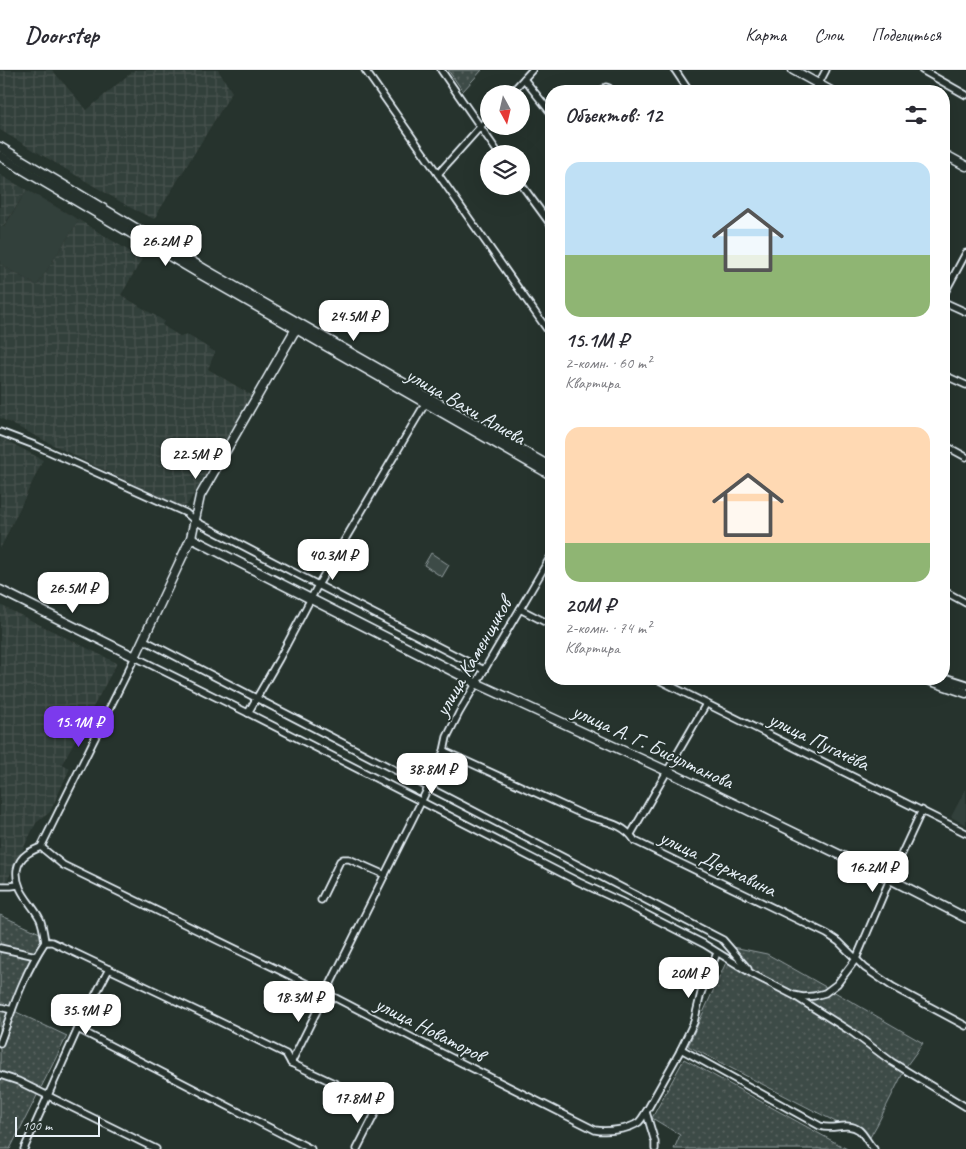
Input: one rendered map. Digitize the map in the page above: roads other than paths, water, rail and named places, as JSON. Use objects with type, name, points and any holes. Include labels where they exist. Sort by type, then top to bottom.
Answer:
[{"type":"street","points":[[365,70],[545,326]]},
{"type":"street","points":[[438,174],[480,127],[441,70]]},
{"type":"street","points":[[518,85],[532,70]]},
{"type":"street","points":[[675,70],[685,85]]},
{"type":"street","points":[[793,70],[813,85]]},
{"type":"street","points":[[818,85],[826,70]]},
{"type":"street","points":[[922,70],[948,85]]},
{"type":"street","points":[[524,79],[545,105]]},
{"type":"street","points":[[950,86],[966,95]]},
{"type":"street","name":"улица Вахи Алиева","points":[[0,147],[425,404],[545,472]]},
{"type":"street","name":"улица Вахи Алиева","points":[[0,156],[200,274],[545,464]]},
{"type":"street","points":[[950,157],[966,166]]},
{"type":"street","points":[[529,195],[545,217]]},
{"type":"street","points":[[950,283],[966,253]]},
{"type":"street","points":[[950,305],[966,312]]},
{"type":"street","points":[[0,1043],[19,992],[36,956],[45,942],[41,920],[18,885],[18,867],[26,854],[41,847],[144,640],[191,538],[200,496],[297,326]]},
{"type":"street","points":[[950,378],[966,385]]},
{"type":"street","points":[[248,713],[318,585],[425,404]]},
{"type":"street","points":[[0,432],[37,446],[186,513],[195,520],[318,585],[484,670]]},
{"type":"street","points":[[950,449],[966,457]]},
{"type":"street","name":"улица А. Г. Бисултанова","points":[[191,538],[476,683],[667,771],[966,918]]},
{"type":"street","name":"улица Каменщиков","points":[[291,1063],[428,788],[444,750],[447,737],[459,713],[545,566]]},
{"type":"street","points":[[0,590],[248,713],[717,952],[754,975],[793,995],[854,1033],[892,1062],[966,1107]]},
{"type":"street","points":[[950,594],[966,603]]},
{"type":"street","points":[[520,609],[545,622]]},
{"type":"street","points":[[144,640],[723,940],[754,975]]},
{"type":"street","points":[[950,680],[966,685]]},
{"type":"street","name":"улица Пугачёва","points":[[669,685],[966,833]]},
{"type":"street","points":[[942,685],[966,693]]},
{"type":"street","points":[[631,834],[706,704]]},
{"type":"street","name":"улица Державина","points":[[444,750],[584,815],[615,824],[631,834],[635,841],[827,934],[840,942],[865,968],[893,987],[966,1026]]},
{"type":"street","points":[[793,995],[803,997],[825,993],[837,984],[856,959],[922,810]]},
{"type":"street","name":"улица Новаторов","points":[[41,847],[64,866],[326,993],[595,1130],[602,1131],[630,1126],[639,1122],[646,1112]]},
{"type":"street","points":[[321,900],[340,861],[344,859],[349,859],[385,875]]},
{"type":"street","points":[[0,886],[18,885]]},
{"type":"street","points":[[45,942],[52,942],[286,1054],[291,1063],[334,1083],[378,1108],[357,1149]]},
{"type":"street","points":[[0,948],[36,956]]},
{"type":"street","points":[[655,1149],[655,1142],[646,1112],[694,1022],[701,993],[717,952]]},
{"type":"street","points":[[24,1149],[78,1029],[109,969]]},
{"type":"street","points":[[0,1007],[12,1010]]},
{"type":"street","points":[[78,1029],[311,1149]]},
{"type":"street","points":[[681,1049],[820,1126],[831,1128],[852,1126],[861,1132],[874,1149]]},
{"type":"street","points":[[0,1075],[18,1081],[156,1149]]}]
